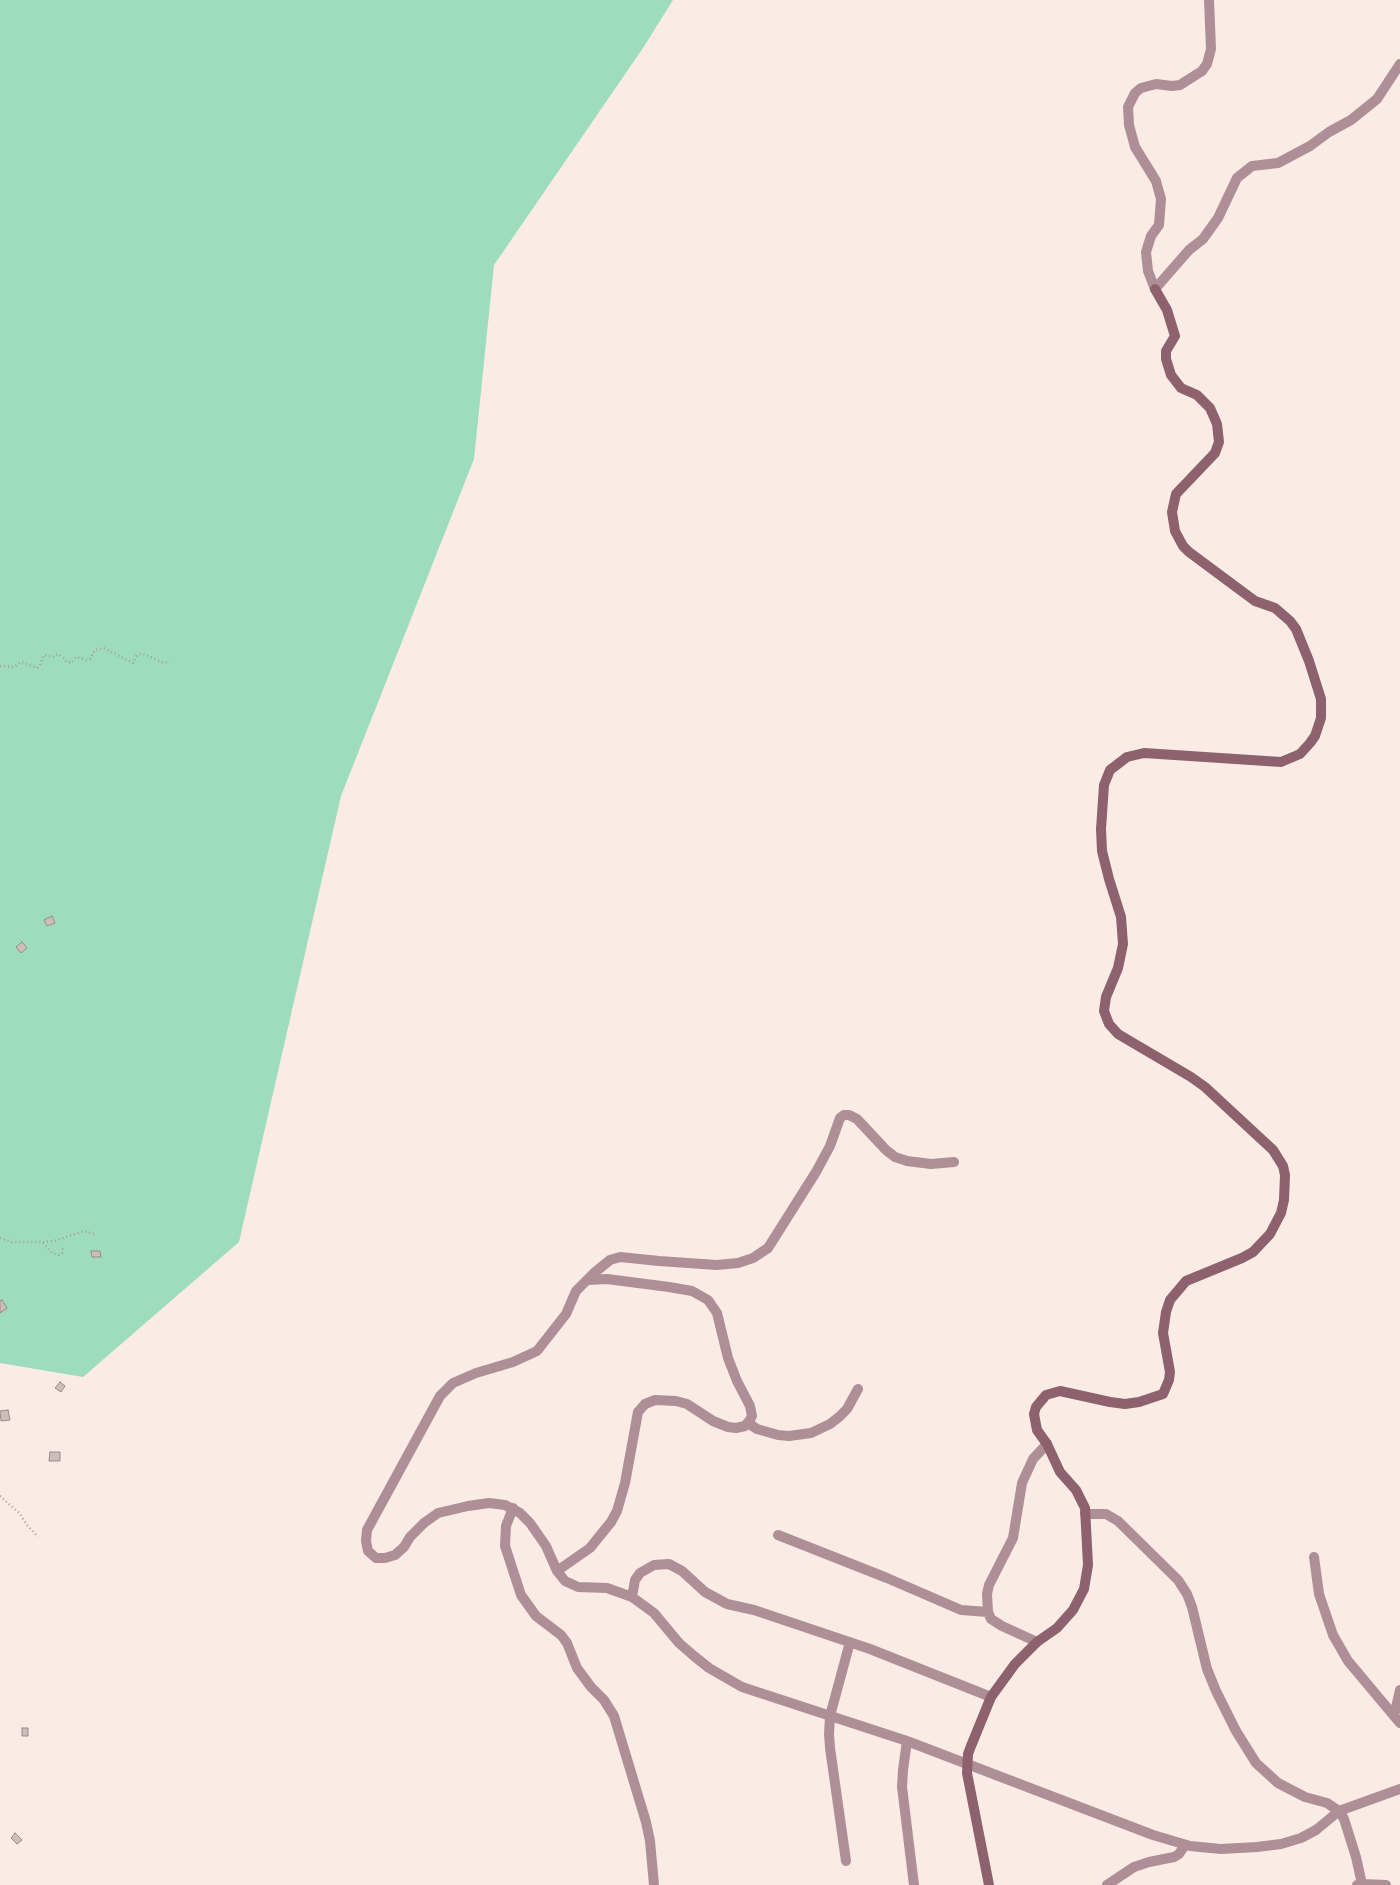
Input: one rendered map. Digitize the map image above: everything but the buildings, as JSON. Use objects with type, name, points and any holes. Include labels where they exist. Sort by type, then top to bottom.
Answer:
[{"type":"street","points":[[989,1885],[967,1773],[967,1764],[971,1746],[991,1697],[1015,1664],[1037,1642],[1057,1628],[1073,1610],[1084,1589],[1088,1565],[1085,1514],[1082,1502],[1068,1480],[1060,1472],[1047,1444],[1037,1430],[1034,1414],[1040,1400],[1053,1392],[1068,1392],[1125,1404],[1139,1402],[1163,1394],[1169,1380],[1170,1372],[1163,1333],[1166,1312],[1170,1300],[1186,1281],[1242,1258],[1262,1244],[1273,1229],[1281,1212],[1286,1188],[1283,1166],[1279,1157],[1267,1143],[1191,1077],[1118,1034],[1109,1024],[1104,1011],[1106,997],[1118,968],[1123,944],[1121,917],[1102,851],[1101,836],[1104,785],[1110,770],[1127,758],[1144,753],[1281,762],[1300,754],[1310,743],[1315,736],[1321,718],[1320,699],[1309,661],[1296,629],[1290,621],[1275,608],[1255,601],[1189,552],[1183,546],[1175,530],[1172,512],[1176,494],[1215,453],[1219,442],[1217,424],[1210,408],[1197,395],[1181,388],[1171,374],[1166,359],[1166,351],[1175,336],[1167,310],[1155,289],[1148,271],[1146,252],[1151,236],[1159,225],[1161,199],[1153,175],[1141,159],[1135,147],[1129,126],[1128,107],[1135,93],[1141,88],[1156,84],[1172,86],[1180,85],[1202,71],[1208,60],[1211,49],[1209,0]]},
{"type":"street","points":[[1155,289],[1189,250],[1203,239],[1218,218],[1237,178],[1252,166],[1278,163],[1310,146],[1329,132],[1351,120],[1377,99],[1400,64]]},
{"type":"street","points":[[954,1162],[931,1164],[907,1161],[895,1157],[886,1150],[857,1119],[849,1115],[844,1115],[840,1118],[830,1146],[816,1172],[768,1248],[753,1258],[738,1263],[718,1265],[620,1257],[610,1260],[576,1291],[566,1314],[537,1351],[513,1362],[476,1373],[453,1383],[440,1396],[367,1530],[368,1551],[376,1558],[385,1558],[395,1555],[404,1547],[410,1537],[424,1523],[438,1514],[468,1506],[489,1503],[505,1505],[513,1508],[525,1517],[538,1534],[557,1571],[570,1584],[578,1587],[607,1588],[632,1597],[654,1613],[679,1643],[694,1656],[725,1678],[742,1687],[907,1741],[1153,1835],[1185,1845],[1221,1849],[1282,1844],[1301,1838],[1316,1830],[1339,1811],[1400,1789]]},
{"type":"street","points":[[557,1571],[597,1540],[614,1516],[626,1483],[638,1412],[645,1404],[655,1400],[676,1401],[697,1410],[720,1425],[736,1428],[748,1423],[752,1416],[752,1411],[737,1381],[728,1358],[717,1313],[708,1300],[692,1291],[669,1287],[607,1279],[588,1280]]},
{"type":"street","points":[[748,1423],[757,1429],[778,1435],[789,1436],[810,1433],[830,1424],[839,1417],[847,1409],[858,1389]]},
{"type":"street","points":[[1037,1642],[1002,1626],[992,1619],[988,1612],[987,1604],[988,1590],[1013,1538],[1022,1482],[1033,1459],[1047,1444]]},
{"type":"street","points":[[513,1508],[506,1526],[505,1546],[521,1595],[536,1616],[561,1635],[584,1678],[604,1700],[614,1716],[646,1822],[650,1841],[654,1885]]},
{"type":"street","points":[[1085,1514],[1106,1514],[1118,1521],[1178,1580],[1187,1594],[1192,1607],[1207,1669],[1216,1691],[1236,1731],[1256,1763],[1266,1774],[1291,1791],[1327,1803],[1339,1811],[1344,1819],[1356,1857],[1360,1884],[1386,1885]]},
{"type":"street","points":[[778,1535],[888,1578],[961,1610],[988,1612]]},
{"type":"street","points":[[1314,1557],[1319,1594],[1333,1635],[1348,1661],[1397,1720]]},
{"type":"street","points":[[632,1597],[633,1588],[640,1573],[654,1565],[669,1564],[682,1571],[705,1592],[727,1604],[754,1610],[850,1642],[991,1697]]},
{"type":"street","points":[[846,1861],[830,1748],[830,1716],[850,1642]]},
{"type":"street","points":[[1397,1720],[1400,1690]]},
{"type":"street","points":[[907,1741],[902,1787],[914,1885]]},
{"type":"street","points":[[1107,1885],[1134,1867],[1149,1862],[1174,1857],[1179,1854],[1185,1845]]},
{"type":"path","points":[[0,666],[14,668],[21,662],[37,668],[40,665],[44,655],[53,657],[58,654],[66,661],[71,662],[76,657],[86,660],[90,659],[95,650],[104,648],[133,664],[137,654],[143,654],[162,662],[170,663]]},
{"type":"path","points":[[0,1238],[12,1242],[42,1242],[54,1241],[84,1231],[94,1234]]},
{"type":"path","points":[[42,1242],[52,1253],[59,1255],[62,1254],[63,1246]]},
{"type":"path","points":[[0,1496],[20,1513],[27,1525],[38,1537]]},
{"type":"green space","points":[[0,0],[673,0],[643,48],[494,265],[474,459],[341,796],[239,1242],[83,1377],[0,1363]]}]
